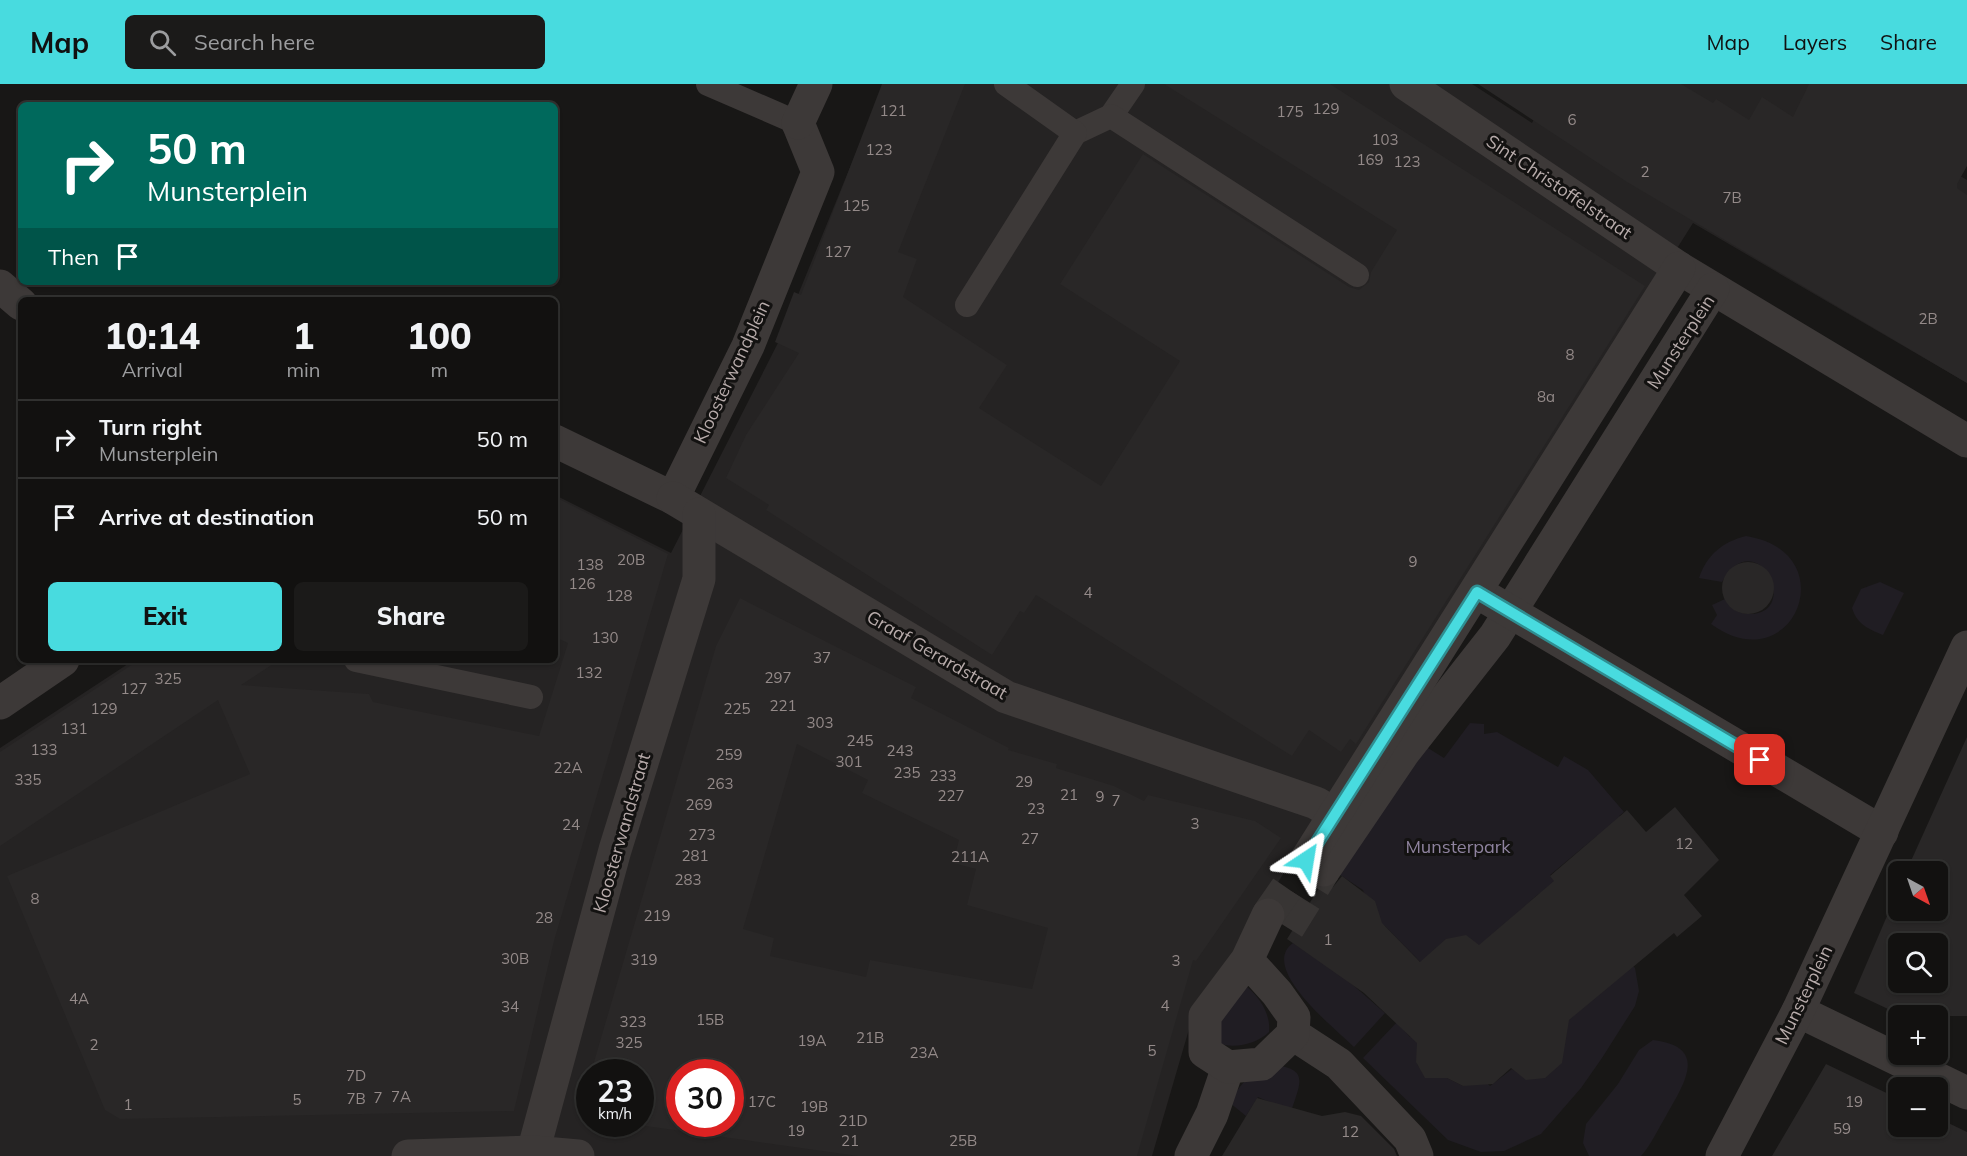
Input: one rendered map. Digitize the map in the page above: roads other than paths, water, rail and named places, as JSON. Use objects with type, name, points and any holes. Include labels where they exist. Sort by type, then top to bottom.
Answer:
[{"type":"street","points":[[798,123],[816,84]]},
{"type":"street","name":"Sint Christoffelstraat","points":[[1406,84],[1678,268],[1713,289]]},
{"type":"street","name":"Kloosterwandplein","points":[[686,506],[818,172],[798,123]]},
{"type":"street","name":"Munsterplein","points":[[1315,865],[1344,820],[1477,592],[1678,268]]},
{"type":"street","points":[[0,286],[18,301]]},
{"type":"street","name":"Munsterplein","points":[[1344,820],[1404,752],[1496,636],[1713,289],[1967,441]]},
{"type":"street","points":[[558,442],[686,506]]},
{"type":"street","name":"Graaf Gerardstraat","points":[[686,506],[1006,697],[1298,796],[1344,820]]},
{"type":"street","name":"Kloosterwandstraat","points":[[533,1152],[615,850],[699,579],[686,506]]},
{"type":"street","points":[[1477,592],[1882,832]]},
{"type":"street","name":"Munsterplein","points":[[1722,1156],[1798,1011],[1967,647]]},
{"type":"street","points":[[0,703],[59,663]]},
{"type":"street","points":[[1247,960],[1277,993],[1294,1017],[1293,1034],[1262,1064],[1228,1067],[1205,1052],[1205,1016],[1247,960],[1268,915]]},
{"type":"street","points":[[1798,1011],[1967,1093]]},
{"type":"street","points":[[1293,1034],[1339,1064],[1410,1139],[1417,1156]]},
{"type":"street","points":[[1191,1156],[1212,1114],[1228,1067]]},
{"type":"street","points":[[408,1156],[533,1152],[578,1156]]},
{"type":"lane","points":[[708,84],[798,123]]},
{"type":"lane","points":[[1006,84],[1075,133]]},
{"type":"lane","points":[[967,305],[1075,133],[1111,116],[1133,84]]},
{"type":"lane","points":[[1111,116],[1358,275]]},
{"type":"lane","points":[[370,663],[531,697]]},
{"type":"tunnel","points":[[1268,915],[1306,860]]},
{"type":"tunnel","points":[[1288,928],[1324,870]]},
{"type":"park label","name":"Munsterpark","points":[[1458,847]]}]
